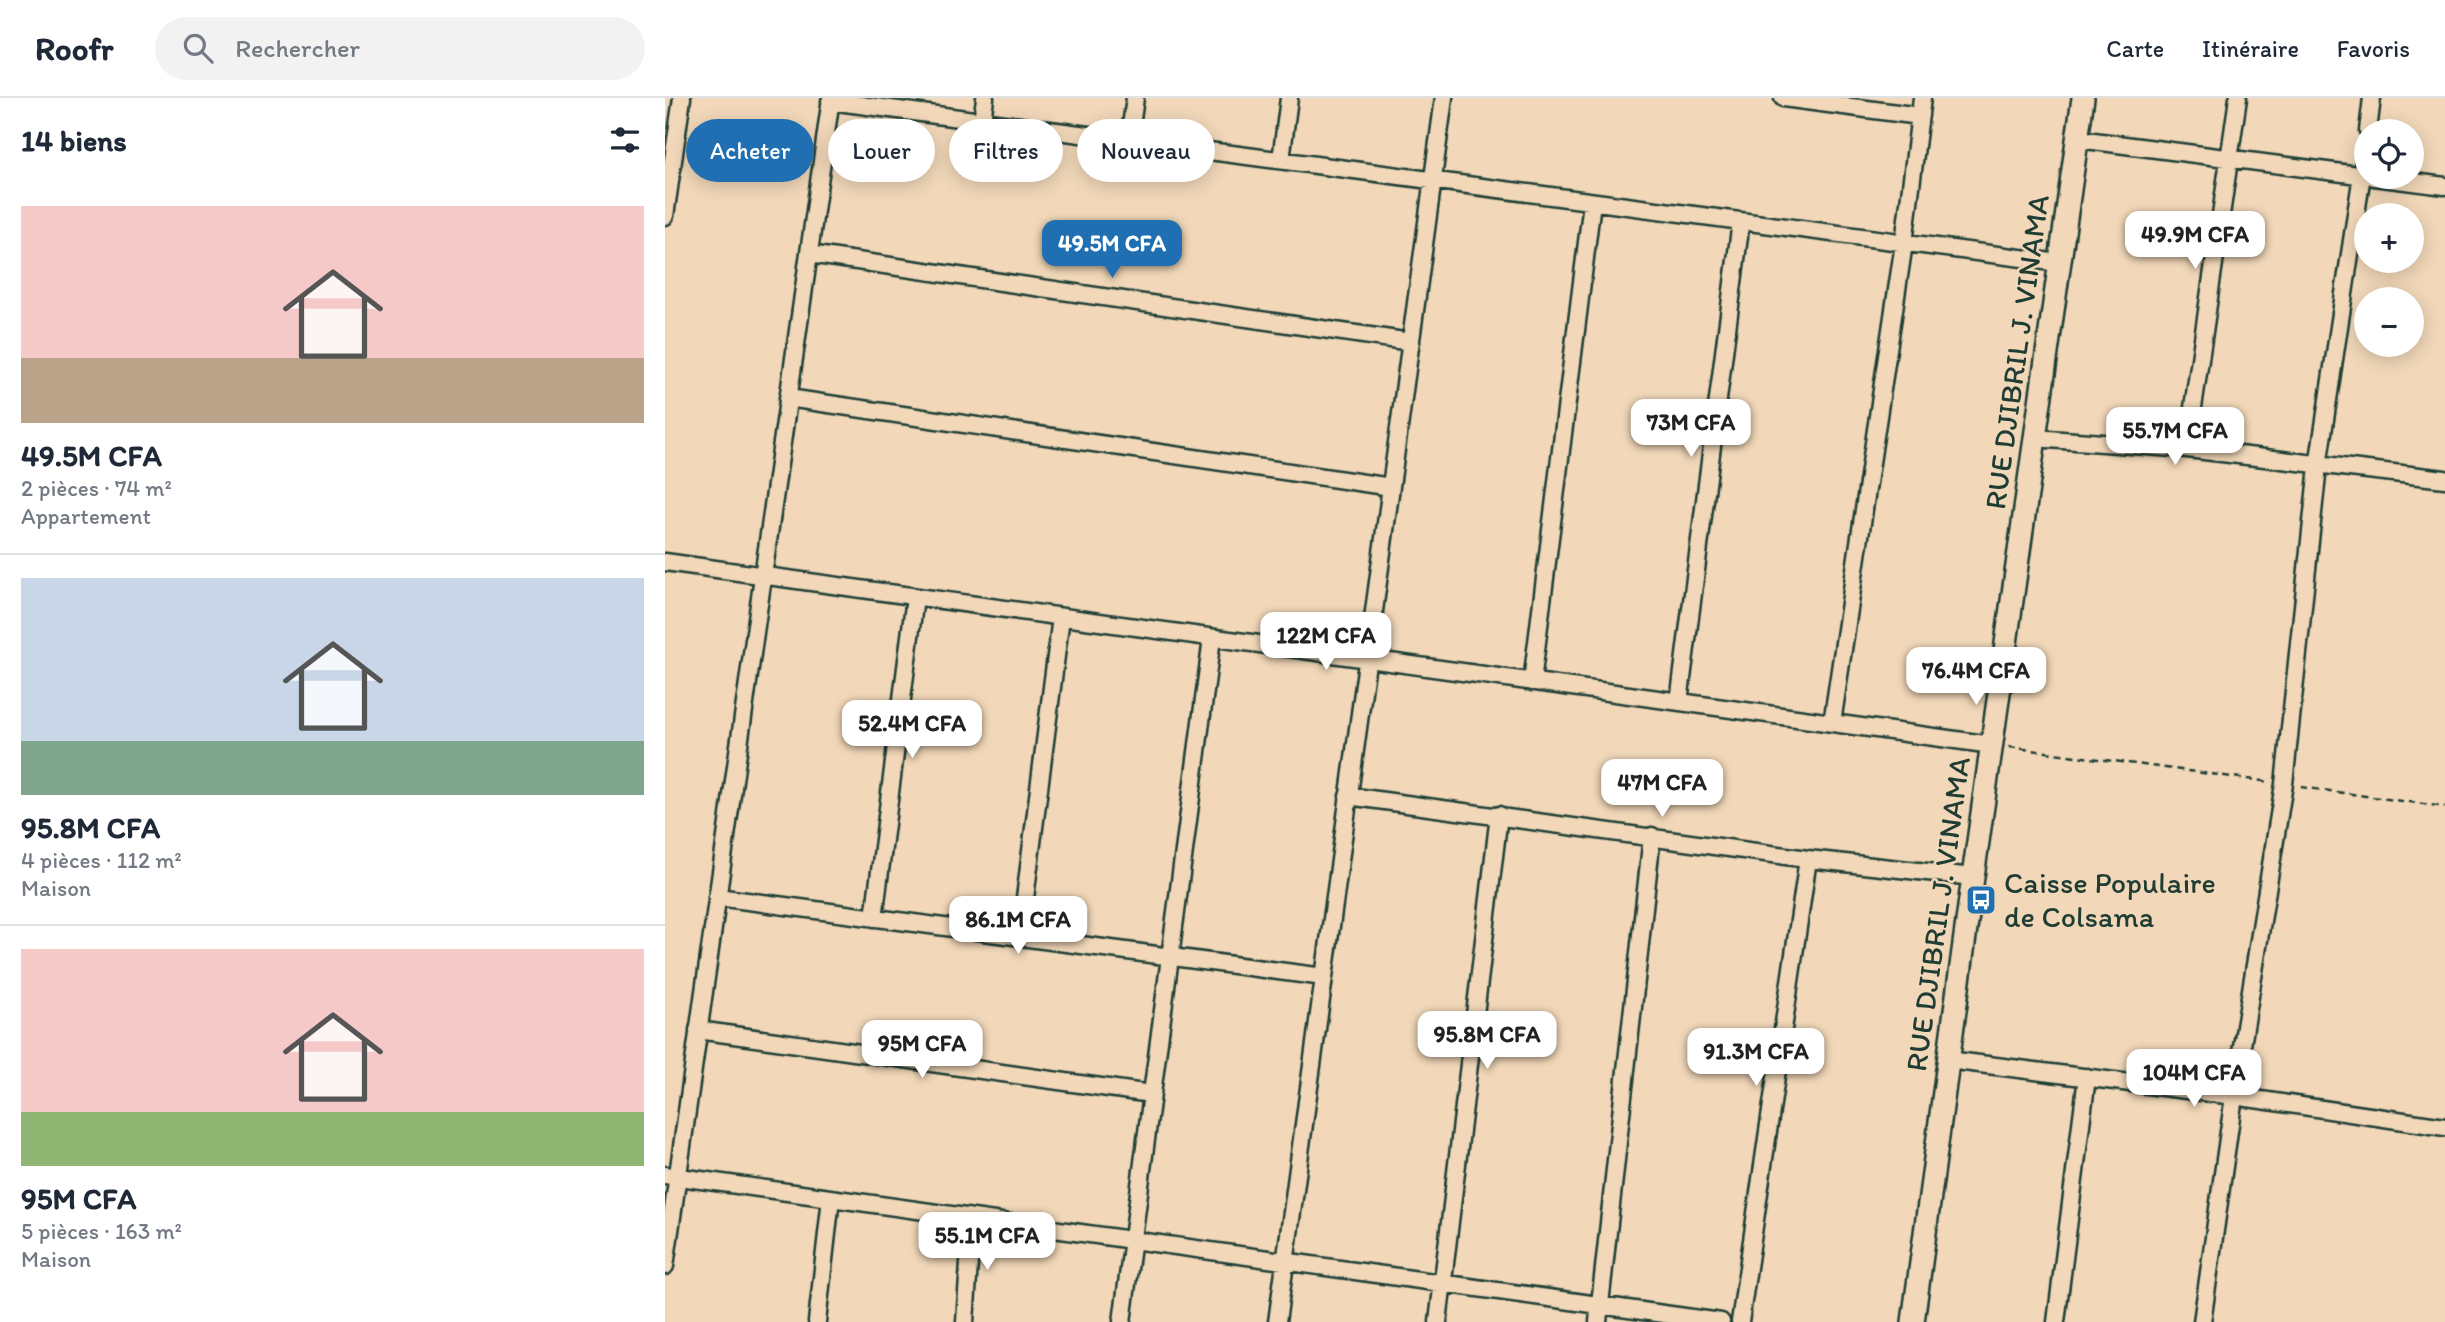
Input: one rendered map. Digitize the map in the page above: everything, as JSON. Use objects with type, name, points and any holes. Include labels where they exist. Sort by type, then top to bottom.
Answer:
[{"type":"street","points":[[665,216],[682,98]]},
{"type":"street","points":[[982,119],[985,98]]},
{"type":"street","points":[[1132,119],[1135,98]]},
{"type":"street","points":[[1281,160],[1289,98]]},
{"type":"street","points":[[1277,1322],[1444,98]]},
{"type":"street","points":[[1783,98],[1920,116]]},
{"type":"street","points":[[1832,723],[1904,243],[1922,98]]},
{"type":"street","name":"RUE DJIBRIL J. VINAMA","points":[[1913,1322],[2083,98]]},
{"type":"street","points":[[2186,449],[2238,98]]},
{"type":"street","points":[[2369,119],[2372,98]]},
{"type":"street","points":[[665,1266],[671,1176],[698,1030],[831,99],[968,119]]},
{"type":"street","points":[[2078,139],[2354,174]]},
{"type":"street","points":[[1215,152],[2059,263]]},
{"type":"street","points":[[2424,183],[2445,186]]},
{"type":"street","points":[[2202,1322],[2234,1096],[2284,784],[2318,466],[2366,189]]},
{"type":"street","points":[[1532,682],[1592,202]]},
{"type":"street","points":[[1679,702],[1741,221]]},
{"type":"street","points":[[809,254],[1411,342]]},
{"type":"street","points":[[788,398],[1391,486]]},
{"type":"street","points":[[2034,438],[2186,449],[2445,479]]},
{"type":"street","points":[[665,562],[1992,745]]},
{"type":"street","points":[[874,918],[915,597]]},
{"type":"street","points":[[1020,937],[1061,617]]},
{"type":"street","points":[[1122,1322],[1212,638]]},
{"type":"street","points":[[1348,796],[1808,859],[1973,877]]},
{"type":"street","points":[[1438,1322],[1499,815]]},
{"type":"street","points":[[1598,1322],[1652,836]]},
{"type":"street","points":[[1740,1322],[1808,859]]},
{"type":"street","points":[[717,897],[1324,978]]},
{"type":"street","points":[[698,1030],[1151,1094]]},
{"type":"street","points":[[1948,1060],[2234,1096],[2445,1127]]},
{"type":"street","points":[[2056,1322],[2087,1077]]},
{"type":"street","points":[[671,1176],[1721,1322]]},
{"type":"street","points":[[817,1322],[831,1198]]},
{"type":"street","points":[[965,1322],[972,1219]]},
{"type":"path","points":[[1992,745],[2445,807]]},
{"type":"place","name":"Caisse Populaire de Colsama","points":[[1981,900]]}]
